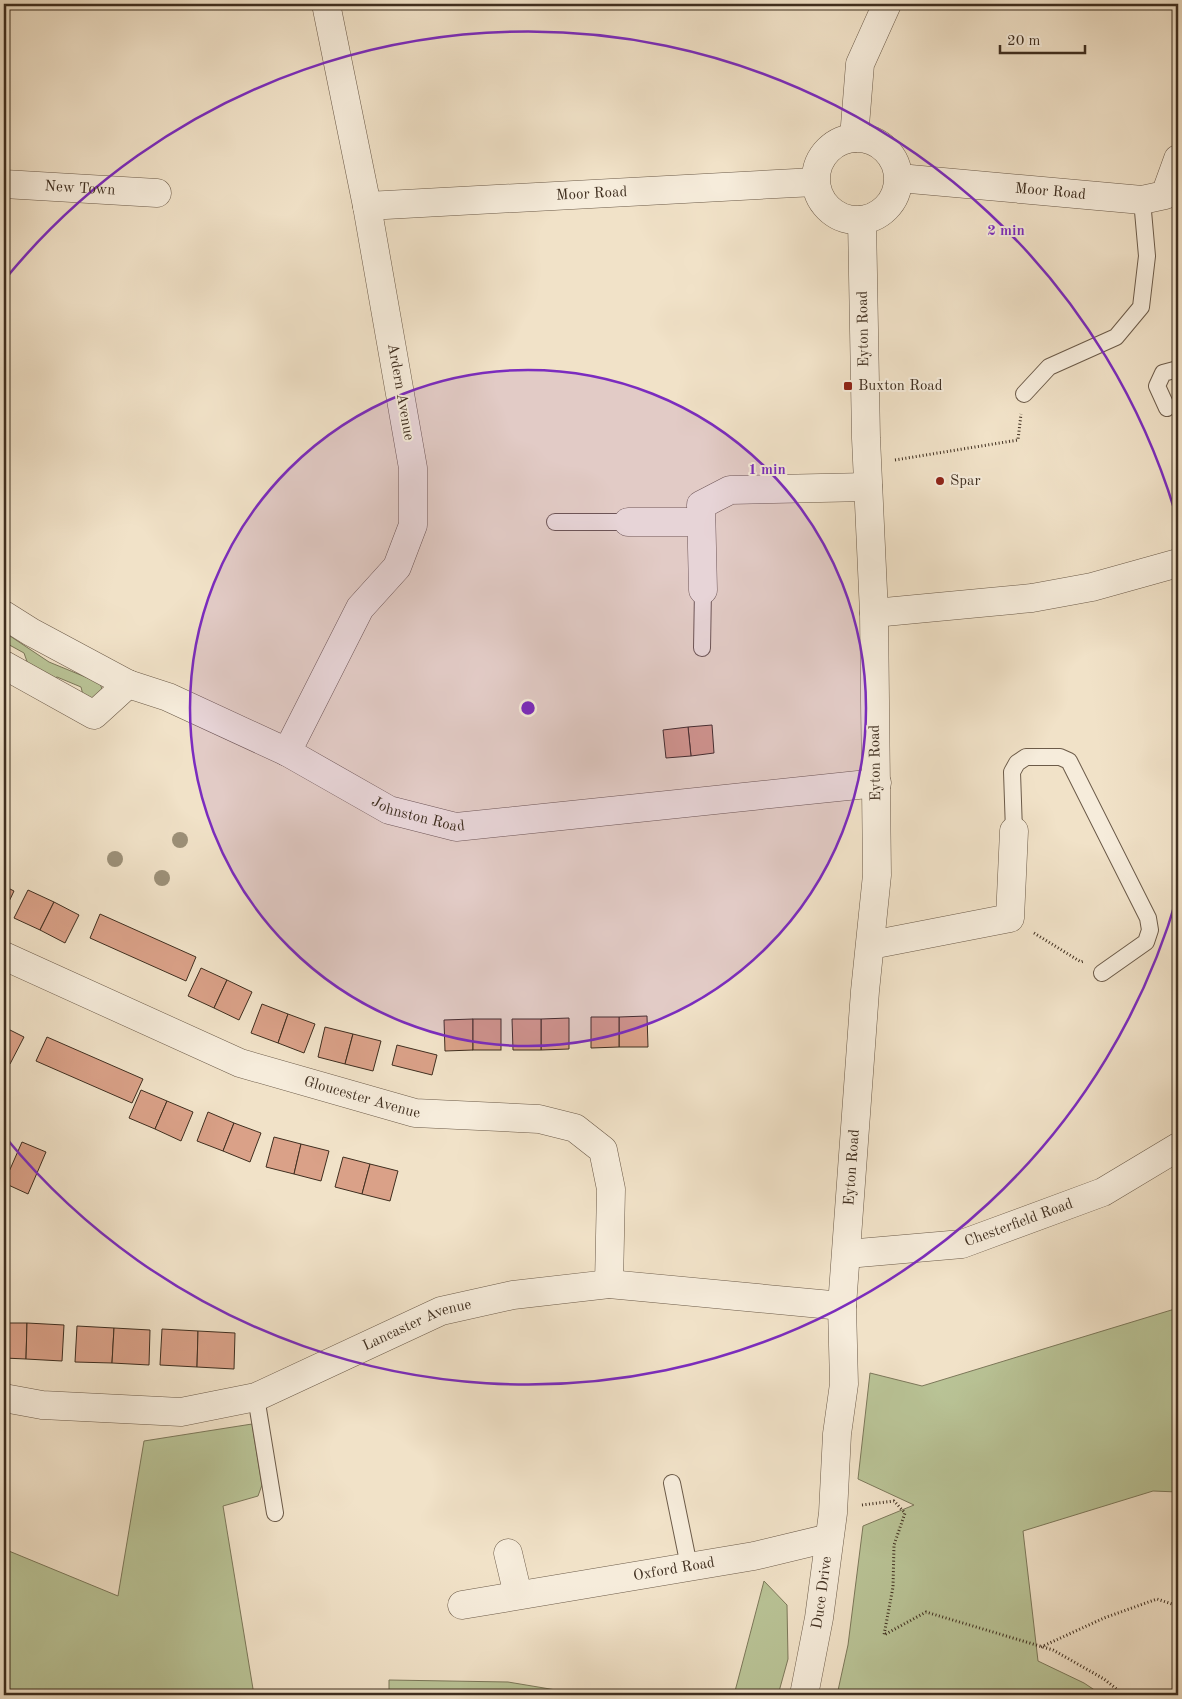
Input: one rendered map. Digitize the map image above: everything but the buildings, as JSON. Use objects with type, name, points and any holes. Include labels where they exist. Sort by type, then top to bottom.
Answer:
[{"type":"street","name":"Ardern Avenue","points":[[287,752],[360,608],[397,567],[413,525],[413,468],[367,206],[326,4]]},
{"type":"street","points":[[854,138],[860,64],[887,4]]},
{"type":"street","points":[[854,138],[875,141],[885,148],[894,159],[899,178],[897,190],[888,206],[874,217],[862,220],[852,220],[833,212],[820,197],[815,182],[824,153],[841,141],[854,138]]},
{"type":"street","name":"Moor Road","points":[[899,178],[1142,200],[1165,195],[1178,159]]},
{"type":"street","name":"Moor Road","points":[[367,206],[815,182]]},
{"type":"street","name":"New Town","points":[[4,184],[157,193]]},
{"type":"street","name":"Eyton Road","points":[[842,1306],[865,991],[877,875],[874,613],[868,476],[862,220]]},
{"type":"street","points":[[703,590],[702,506],[730,490],[868,476]]},
{"type":"street","points":[[628,522],[702,522]]},
{"type":"street","points":[[874,613],[1032,598],[1092,587],[1178,563]]},
{"type":"street","name":"Johnston Road","points":[[4,614],[31,632],[128,684],[168,697],[287,752],[389,810],[456,828],[877,783]]},
{"type":"street","points":[[4,665],[94,715],[128,684]]},
{"type":"street","points":[[871,945],[1010,918],[1014,831]]},
{"type":"street","name":"Gloucester Avenue","points":[[4,956],[240,1063],[414,1113],[539,1119],[575,1128],[603,1150],[611,1189],[609,1284]]},
{"type":"street","name":"Chesterfield Road","points":[[847,1254],[962,1244],[1103,1192],[1178,1147]]},
{"type":"street","name":"Lancaster Avenue","points":[[4,1398],[42,1405],[181,1412],[256,1397],[441,1311],[513,1295],[609,1284],[842,1306]]},
{"type":"street","points":[[832,1514],[837,1434],[844,1384],[842,1306]]},
{"type":"street","name":"Oxford Road","points":[[462,1605],[754,1556],[832,1514]]},
{"type":"street","name":"Duce Drive","points":[[804,1695],[819,1618],[832,1514]]},
{"type":"street","points":[[508,1553],[518,1595]]},
{"type":"lane","points":[[1024,394],[1049,367],[1116,337],[1141,307],[1147,256],[1142,200]]},
{"type":"lane","points":[[1167,408],[1157,386],[1162,373],[1178,369]]},
{"type":"lane","points":[[555,522],[628,522]]},
{"type":"lane","points":[[702,648],[703,590]]},
{"type":"lane","points":[[1014,831],[1012,772],[1017,763],[1026,758],[1060,757],[1069,761],[1148,918],[1150,930],[1146,942],[1102,973]]},
{"type":"lane","points":[[256,1397],[275,1513]]},
{"type":"lane","points":[[672,1483],[689,1566]]},
{"type":"path","points":[[868,476],[1018,440],[1024,394]]},
{"type":"path","points":[[1010,918],[1081,962],[1093,959],[1102,973]]},
{"type":"path","points":[[832,1514],[865,1504],[894,1501],[905,1513],[894,1545],[893,1587],[884,1635],[926,1612],[1053,1650],[1095,1674],[1124,1695]]},
{"type":"path","points":[[1041,1647],[1104,1618],[1157,1599],[1178,1606]]},
{"type":"green space","points":[[4,632],[49,662],[100,683],[105,699],[85,703],[81,687],[57,677],[47,682],[30,670],[24,653],[4,642]]},
{"type":"green space","points":[[1178,1308],[1178,1492],[1153,1491],[1023,1531],[1038,1661],[1084,1683],[1102,1695],[837,1695],[848,1645],[863,1526],[914,1505],[858,1479],[870,1373],[922,1386]]},
{"type":"green space","points":[[252,1424],[262,1485],[258,1496],[223,1506],[254,1695],[4,1695],[4,1549],[118,1596],[144,1441]]},
{"type":"green space","points":[[764,1581],[787,1605],[788,1659],[778,1695],[734,1695]]},
{"type":"green space","points":[[389,1680],[508,1682],[586,1695],[389,1695]]},
{"type":"place","name":"Buxton Road","points":[[848,386]]},
{"type":"place","name":"Spar","points":[[940,481]]}]
